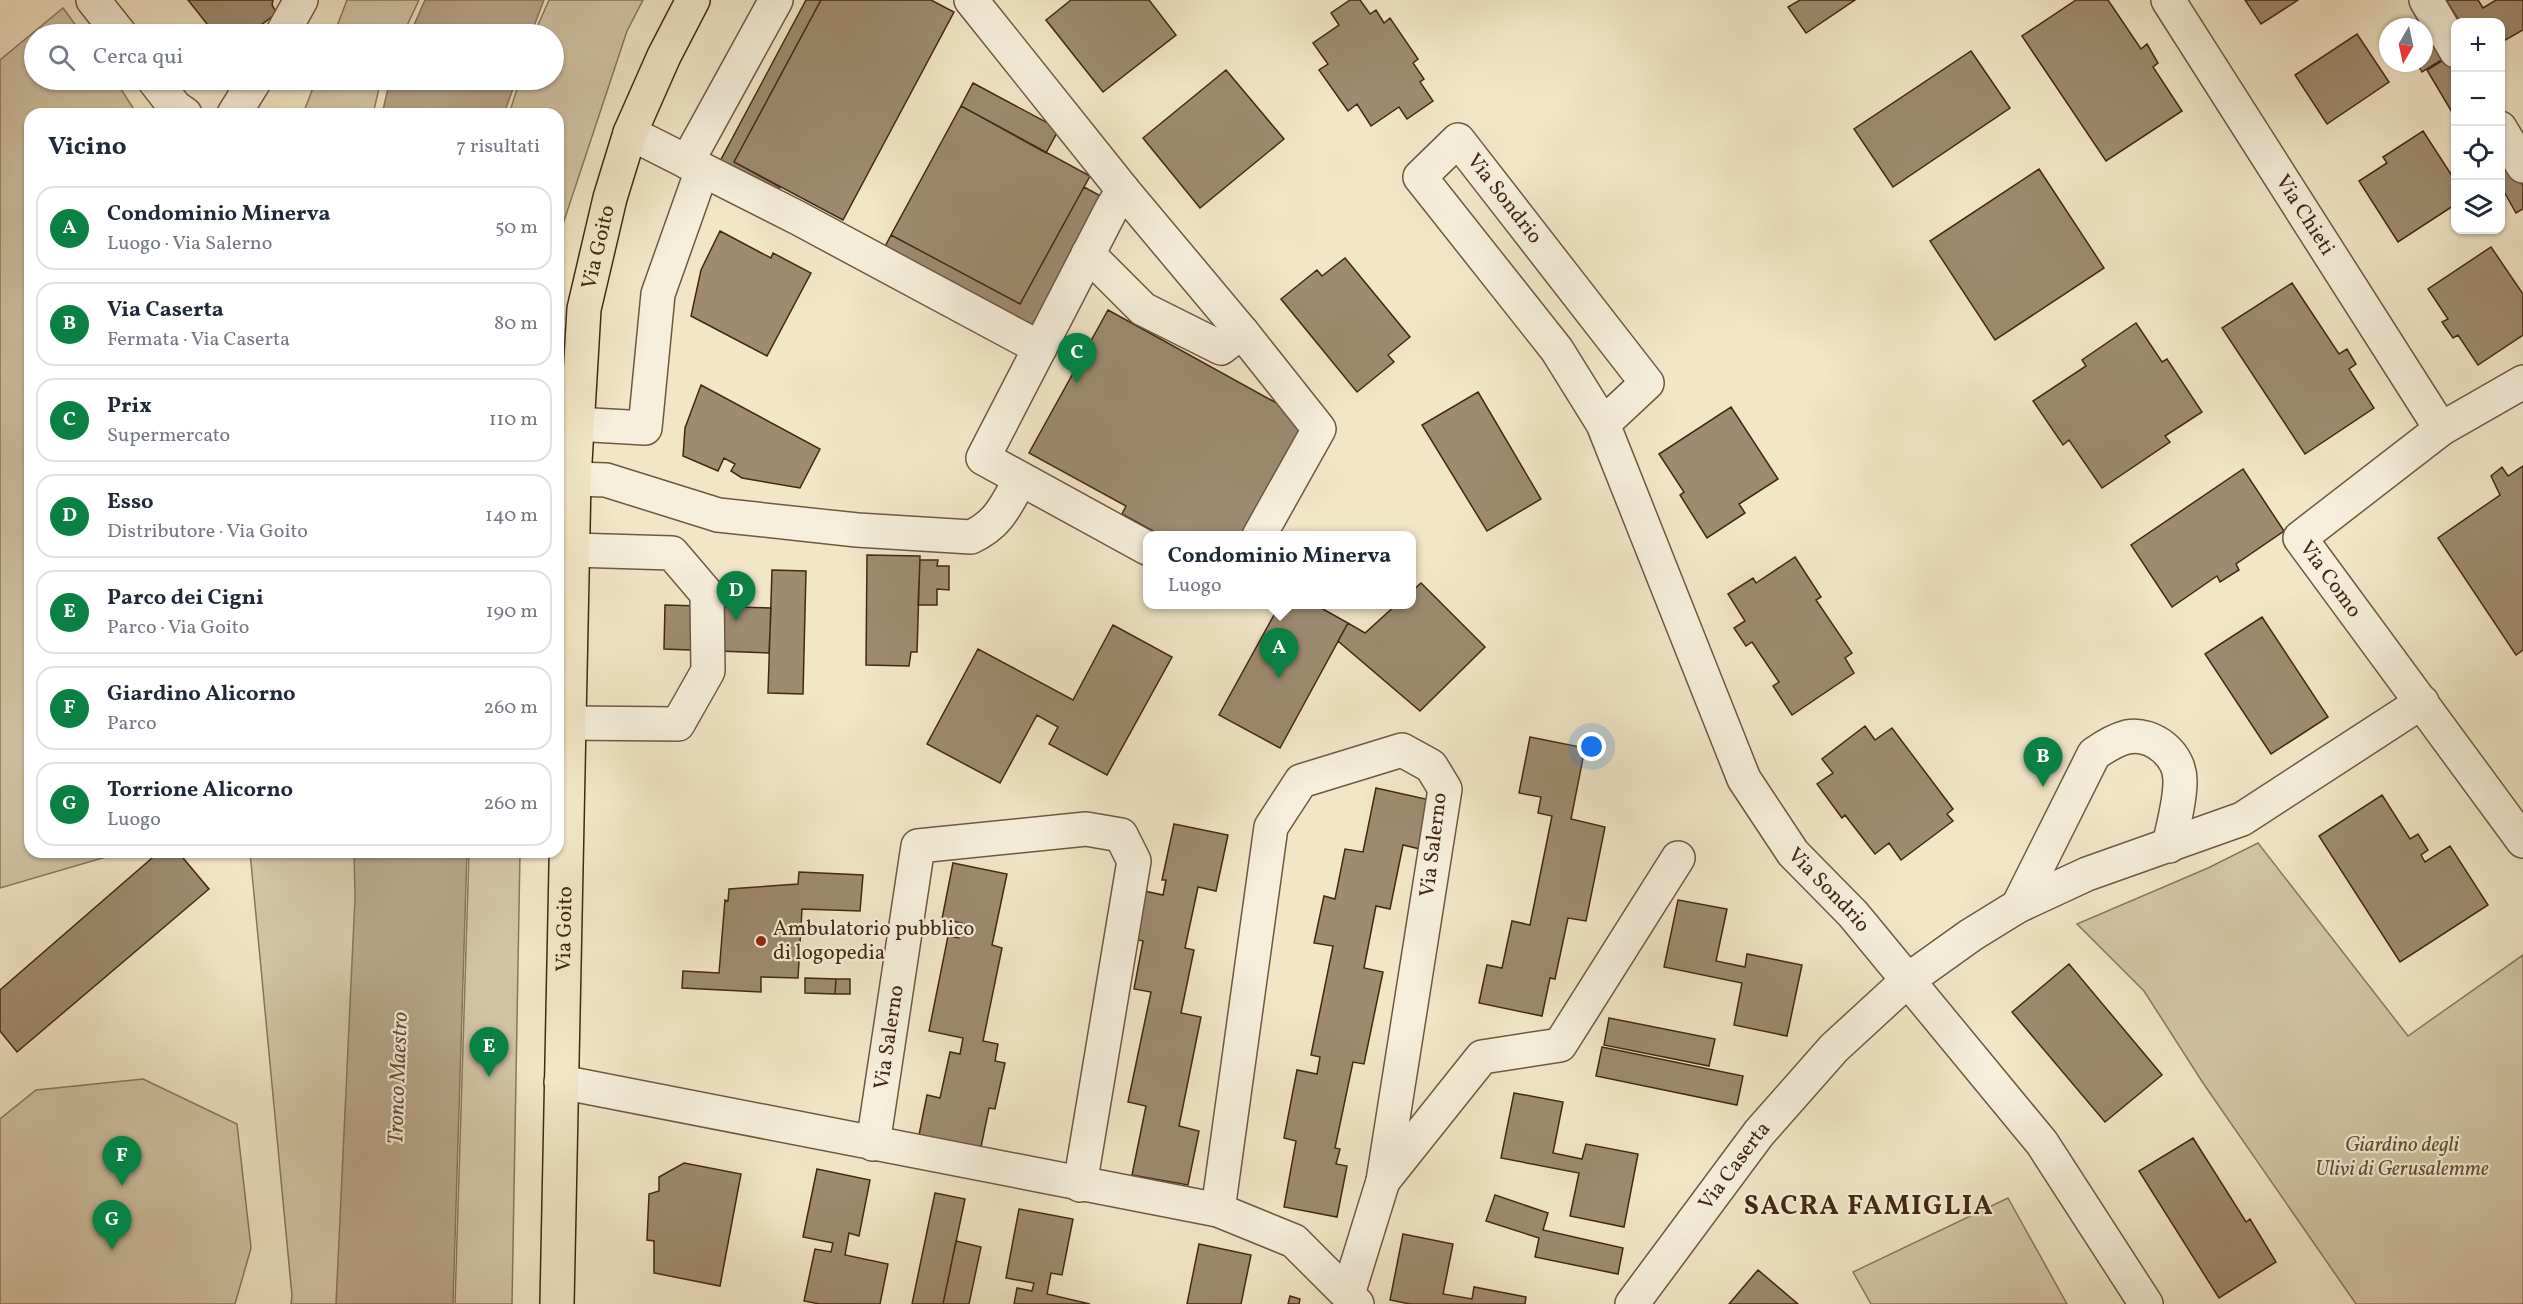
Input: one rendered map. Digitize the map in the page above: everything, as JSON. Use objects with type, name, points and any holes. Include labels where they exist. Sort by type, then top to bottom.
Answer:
[{"type":"main road","name":"Via Goito","points":[[556,1304],[575,424],[584,309],[610,198],[630,133],[664,56],[693,0]]},
{"type":"street","points":[[93,0],[112,24]]},
{"type":"street","points":[[288,24],[301,0]]},
{"type":"street","points":[[575,424],[645,428],[658,294],[694,166],[776,0]]},
{"type":"street","points":[[971,0],[1319,429],[1262,531]]},
{"type":"street","name":"Via Chieti","points":[[2168,0],[2441,429]]},
{"type":"street","points":[[2426,0],[2451,42]]},
{"type":"street","points":[[162,90],[176,108]]},
{"type":"street","points":[[238,108],[249,90]]},
{"type":"street","points":[[630,133],[798,218],[1040,348]]},
{"type":"street","points":[[2505,136],[2523,166]]},
{"type":"street","name":"Via Sondrio","points":[[1603,424],[1647,383],[1458,140],[1420,177],[1557,350],[1603,424],[1744,780],[1793,852],[1853,914],[2042,1143],[2146,1304]]},
{"type":"street","points":[[1123,190],[983,458],[1143,546]]},
{"type":"street","points":[[1088,254],[1143,309],[1221,348],[1242,332]]},
{"type":"street","name":"Via Como","points":[[2523,382],[2441,429],[2300,538],[2523,841]]},
{"type":"street","points":[[574,479],[606,480],[718,515],[857,530],[971,537],[988,529],[1001,513],[1020,480]]},
{"type":"street","points":[[569,723],[678,724],[708,671],[707,594],[672,553],[573,550]]},
{"type":"street","name":"Via Caserta","points":[[1632,1304],[1759,1134],[1834,1048],[1908,980],[1971,935],[2019,906],[2087,874],[2242,819],[2422,702]]},
{"type":"street","points":[[2019,906],[2094,754],[2112,742],[2129,736],[2159,742],[2174,758],[2180,780],[2169,846]]},
{"type":"street","name":"Via Salerno","points":[[1218,1210],[1271,827],[1301,781],[1402,750],[1431,766],[1444,789],[1383,1181],[1352,1299]]},
{"type":"street","name":"Via Salerno","points":[[873,1144],[918,846],[1086,829],[1121,835],[1134,861],[1080,1185]]},
{"type":"street","name":"Via Salerno","points":[[1383,1181],[1482,1057],[1560,1046],[1678,858]]},
{"type":"street","name":"Via Salerno","points":[[561,1082],[1080,1185],[1218,1210],[1294,1240],[1352,1299]]},
{"type":"green space","points":[[347,0],[419,0],[408,24],[338,24]]},
{"type":"green space","points":[[549,0],[643,0],[627,31],[564,221],[564,108],[511,108],[517,90],[564,90],[564,24],[538,24]]},
{"type":"green space","points":[[63,8],[75,24],[44,24]]},
{"type":"green space","points":[[24,40],[24,90],[121,90],[133,108],[24,108],[24,858],[102,858],[0,888],[0,60]]},
{"type":"green space","points":[[312,90],[379,90],[374,108],[305,108]]},
{"type":"green space","name":"Giardino degli Ulivi di Gerusalemme","points":[[2258,843],[2408,1036],[2523,955],[2523,1304],[2356,1304],[2203,1083],[2144,991],[2077,924],[2208,868]]},
{"type":"green space","points":[[251,858],[361,858],[363,1304],[291,1304]]},
{"type":"green space","points":[[469,858],[520,858],[512,1304],[455,1304]]},
{"type":"green space","points":[[143,1079],[237,1124],[251,1248],[235,1304],[0,1304],[0,1119],[36,1090]]},
{"type":"green space","points":[[2008,1198],[2067,1304],[1871,1304],[1853,1272]]},
{"type":"water","points":[[425,0],[544,0],[535,24],[414,24]]},
{"type":"water","points":[[388,90],[512,90],[506,108],[383,108]]},
{"type":"water","name":"Tronco Maestro","points":[[354,858],[467,858],[453,1304],[336,1304],[355,898]]},
{"type":"building","points":[[188,0],[273,0],[272,5],[277,13],[262,24],[207,24]]},
{"type":"building","points":[[806,0],[821,0],[734,162],[780,187],[776,196],[718,165]]},
{"type":"building","points":[[821,0],[931,0],[954,12],[843,220],[734,162]]},
{"type":"building","points":[[1071,0],[1149,0],[1176,35],[1103,92],[1046,20]]},
{"type":"building","points":[[1350,0],[1360,0],[1370,14],[1376,10],[1384,23],[1390,18],[1418,59],[1413,63],[1424,79],[1420,82],[1433,101],[1407,119],[1399,107],[1371,126],[1357,104],[1348,111],[1319,70],[1328,64],[1313,43],[1339,25],[1331,13]]},
{"type":"building","points":[[1800,0],[1855,0],[1806,33],[1788,7]]},
{"type":"building","points":[[2076,0],[2108,0],[2141,49],[2147,44],[2158,63],[2153,67],[2182,111],[2106,161],[2022,36]]},
{"type":"building","points":[[2245,0],[2298,0],[2261,24]]},
{"type":"building","points":[[2446,0],[2478,0],[2483,8],[2496,0],[2523,0],[2523,30],[2505,40],[2505,18],[2457,18]]},
{"type":"building","points":[[2357,34],[2379,67],[2379,72],[2382,72],[2389,82],[2327,124],[2295,75]]},
{"type":"building","points":[[2433,42],[2443,59],[2433,65]]},
{"type":"building","points":[[1971,51],[2010,108],[1893,187],[1854,129]]},
{"type":"building","points":[[2450,56],[2451,58],[2451,111],[2428,72],[2433,72],[2433,66]]},
{"type":"building","points":[[1226,70],[1284,139],[1200,208],[1143,138]]},
{"type":"building","points":[[973,83],[1059,129],[1046,153],[961,106]]},
{"type":"building","points":[[961,106],[1090,176],[1020,304],[891,235]]},
{"type":"building","points":[[2423,131],[2451,174],[2451,207],[2398,242],[2359,181],[2387,163],[2383,157]]},
{"type":"building","points":[[2505,152],[2523,186],[2523,209],[2516,213],[2505,194]]},
{"type":"building","points":[[2039,169],[2104,268],[1995,340],[1930,241]]},
{"type":"building","points":[[1084,187],[1108,200],[1033,341],[879,258],[891,235],[1020,304]]},
{"type":"building","points":[[720,231],[771,258],[773,253],[811,273],[767,356],[691,316],[701,270]]},
{"type":"building","points":[[2491,247],[2523,294],[2523,335],[2478,365],[2458,335],[2453,338],[2442,322],[2448,319],[2428,289]]},
{"type":"building","points":[[1345,258],[1410,337],[1388,355],[1394,362],[1357,392],[1281,299],[1317,270],[1322,276]]},
{"type":"building","points":[[2292,283],[2339,354],[2347,349],[2356,364],[2349,369],[2374,408],[2305,454],[2222,328]]},
{"type":"building","points":[[1108,310],[1309,421],[1249,531],[1153,531],[1122,514],[1126,506],[1029,453]]},
{"type":"building","points":[[2136,323],[2162,362],[2167,359],[2202,412],[2165,436],[2170,442],[2102,488],[2069,440],[2063,445],[2033,401],[2086,366],[2082,360]]},
{"type":"building","points":[[701,385],[820,449],[800,488],[742,478],[731,471],[735,464],[724,458],[718,471],[683,456],[685,428]]},
{"type":"building","points":[[1478,392],[1541,499],[1487,531],[1422,425]]},
{"type":"building","points":[[1731,407],[1778,479],[1739,504],[1745,513],[1707,538],[1680,495],[1684,492],[1659,454]]},
{"type":"building","points":[[2523,466],[2523,650],[2516,655],[2438,538],[2500,495],[2491,476],[2502,467],[2508,476]]},
{"type":"building","points":[[2243,469],[2284,531],[2236,564],[2239,570],[2220,582],[2217,576],[2172,607],[2131,545]]},
{"type":"building","points":[[867,555],[920,556],[917,652],[911,652],[909,666],[866,665]]},
{"type":"building","points":[[1795,557],[1821,597],[1816,600],[1852,653],[1845,658],[1854,673],[1792,715],[1773,686],[1779,682],[1752,642],[1746,646],[1734,628],[1745,621],[1728,594],[1753,578],[1756,583]]},
{"type":"building","points":[[920,560],[938,560],[937,566],[949,566],[949,590],[937,589],[937,605],[918,605]]},
{"type":"building","points":[[772,570],[806,571],[803,694],[768,693]]},
{"type":"building","points":[[1421,583],[1485,647],[1420,711],[1338,641],[1348,623],[1365,633],[1391,609],[1416,609],[1416,588]]},
{"type":"building","points":[[665,605],[771,608],[769,653],[664,649]]},
{"type":"building","points":[[1277,609],[1323,609],[1348,623],[1280,748],[1219,715]]},
{"type":"building","points":[[2262,617],[2328,717],[2271,754],[2205,654]]},
{"type":"building","points":[[1113,625],[1172,657],[1107,775],[1049,744],[1058,727],[1037,715],[1000,783],[927,744],[978,649],[1073,700]]},
{"type":"building","points":[[1865,726],[1875,740],[1892,728],[1953,809],[1947,814],[1953,821],[1901,860],[1889,843],[1875,854],[1845,815],[1842,818],[1817,784],[1833,773],[1822,759]]},
{"type":"building","points":[[1530,737],[1585,748],[1571,819],[1605,827],[1586,921],[1568,918],[1555,979],[1550,978],[1542,1016],[1479,1003],[1487,965],[1502,968],[1512,921],[1530,925],[1552,816],[1538,813],[1541,797],[1519,793]]},
{"type":"building","points":[[1376,788],[1430,800],[1420,849],[1403,845],[1390,909],[1376,906],[1364,968],[1383,972],[1364,1064],[1353,1062],[1335,1148],[1340,1149],[1336,1164],[1347,1166],[1337,1217],[1284,1207],[1296,1141],[1284,1138],[1297,1070],[1317,1074],[1320,1057],[1311,1055],[1333,946],[1314,943],[1324,896],[1335,899],[1345,849],[1363,852]]},
{"type":"building","points":[[2382,795],[2410,839],[2418,834],[2428,850],[2421,855],[2425,862],[2450,846],[2488,905],[2400,962],[2319,836]]},
{"type":"building","points":[[1174,824],[1228,835],[1216,891],[1198,887],[1185,948],[1194,950],[1181,1013],[1201,1017],[1179,1126],[1199,1131],[1188,1185],[1132,1175],[1146,1106],[1128,1102],[1151,992],[1134,989],[1143,941],[1135,939],[1144,891],[1163,895],[1166,880],[1162,880]]},
{"type":"building","points":[[152,858],[183,858],[209,889],[17,1052],[0,1031],[0,990]]},
{"type":"building","points":[[953,863],[1007,874],[992,945],[1002,948],[983,1041],[998,1044],[995,1061],[1005,1063],[995,1109],[989,1108],[981,1147],[919,1135],[927,1095],[940,1098],[950,1052],[960,1054],[963,1038],[929,1031],[948,936],[959,938],[962,923],[942,919]]},
{"type":"building","name":"Ambulatorio pubblico di logopedia","points":[[799,872],[863,875],[860,911],[802,909],[798,978],[761,977],[761,992],[682,988],[683,971],[719,973],[725,900],[728,901],[729,889],[798,884]]},
{"type":"building","points":[[1678,900],[1727,909],[1716,961],[1745,967],[1747,954],[1802,965],[1787,1036],[1734,1025],[1742,983],[1664,967]]},
{"type":"building","points":[[2069,964],[2162,1075],[2105,1122],[2012,1012]]},
{"type":"building","points":[[805,978],[836,979],[835,994],[805,993]]},
{"type":"building","points":[[836,979],[850,979],[850,994],[835,994]]},
{"type":"building","points":[[1609,1018],[1715,1039],[1709,1066],[1604,1045]]},
{"type":"building","points":[[1602,1047],[1743,1076],[1737,1105],[1596,1076]]},
{"type":"building","points":[[1514,1093],[1563,1102],[1553,1153],[1582,1159],[1586,1144],[1638,1154],[1624,1227],[1570,1216],[1579,1173],[1501,1158]]},
{"type":"building","points":[[2193,1138],[2246,1222],[2250,1219],[2276,1262],[2219,1298],[2139,1171]]},
{"type":"building","points":[[684,1163],[741,1174],[720,1286],[654,1273],[654,1241],[647,1240],[649,1194],[659,1191],[659,1177]]},
{"type":"building","points":[[817,1169],[870,1180],[859,1236],[849,1233],[845,1255],[888,1264],[880,1304],[820,1304],[804,1301],[815,1249],[831,1252],[833,1243],[803,1237]]},
{"type":"building","points":[[935,1193],[965,1199],[943,1304],[912,1304]]},
{"type":"building","points":[[1495,1195],[1548,1213],[1543,1230],[1623,1248],[1618,1274],[1535,1257],[1539,1238],[1486,1221]]},
{"type":"building","points":[[1019,1209],[1073,1219],[1062,1275],[1051,1273],[1047,1294],[1090,1304],[1014,1304],[1017,1288],[1032,1291],[1034,1283],[1006,1278]]},
{"type":"building","points":[[1403,1234],[1453,1244],[1443,1294],[1472,1299],[1474,1287],[1526,1297],[1525,1304],[1410,1304],[1390,1300]]},
{"type":"building","points":[[956,1241],[981,1247],[969,1304],[943,1304]]},
{"type":"building","points":[[1199,1244],[1251,1255],[1241,1304],[1187,1304]]},
{"type":"building","points":[[1758,1270],[1798,1304],[1729,1304]]},
{"type":"building","points":[[1290,1296],[1300,1299],[1299,1304],[1288,1304]]},
{"type":"place","name":"Prix","points":[[1077,383]]},
{"type":"place","name":"Esso","points":[[736,621]]},
{"type":"place","name":"Condominio Minerva","points":[[1279,678]]},
{"type":"place","name":"Via Caserta","points":[[2043,787]]},
{"type":"place","name":"Ambulatorio pubblico di logopedia","points":[[761,941]]},
{"type":"place","name":"Parco dei Cigni","points":[[489,1077]]},
{"type":"place","name":"Giardino Alicorno","points":[[122,1186]]},
{"type":"place","name":"Torrione Alicorno","points":[[112,1250]]},
{"type":"district","name":"SACRA FAMIGLIA","points":[[1869,1207]]}]
